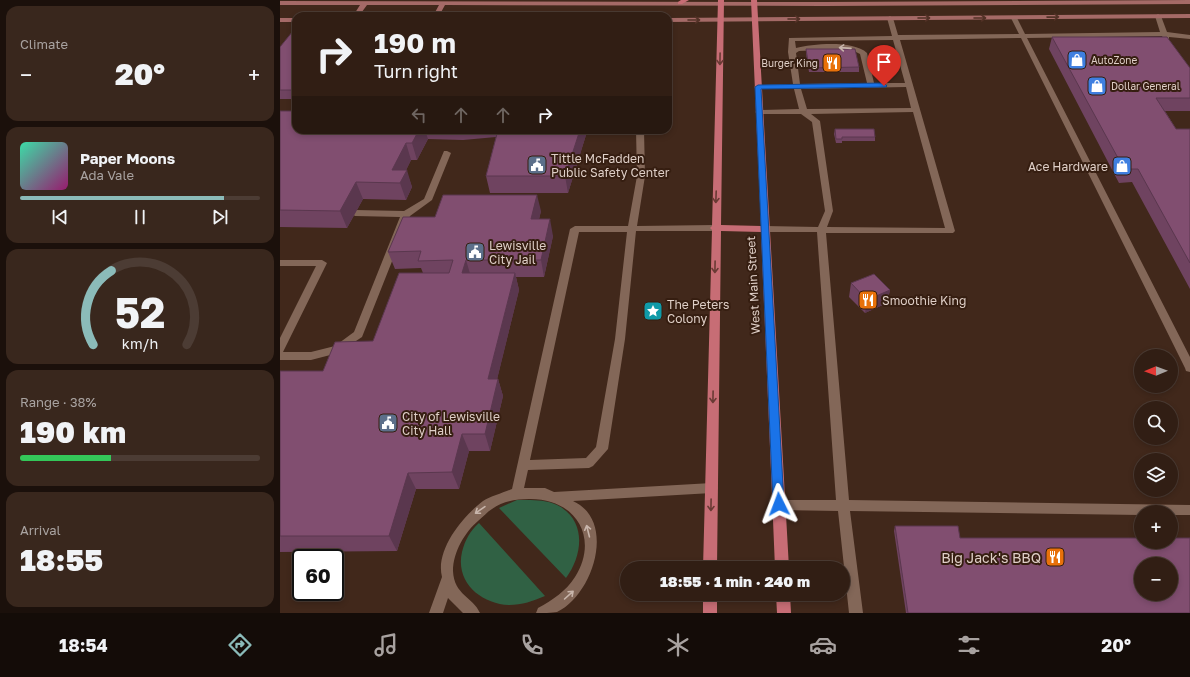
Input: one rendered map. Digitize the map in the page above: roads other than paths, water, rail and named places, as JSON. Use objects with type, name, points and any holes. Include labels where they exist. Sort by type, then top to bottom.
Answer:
[{"type":"main road","points":[[280,3],[1006,1],[1190,2]]},
{"type":"main road","points":[[1006,1],[1014,18]]},
{"type":"main road","points":[[359,12],[366,2]]},
{"type":"main road","points":[[710,561],[715,228],[721,2]]},
{"type":"main road","name":"West Main Street","points":[[754,2],[782,561]]},
{"type":"main road","points":[[438,12],[443,3]]},
{"type":"main road","points":[[672,20],[1190,16]]},
{"type":"main road","points":[[280,20],[292,20]]},
{"type":"main road","points":[[715,228],[765,229]]},
{"type":"main road","points":[[710,601],[710,613]]},
{"type":"main road","points":[[784,601],[784,613]]},
{"type":"lane","points":[[1158,16],[1163,34],[1171,46]]},
{"type":"lane","points":[[765,229],[950,232],[890,18]]},
{"type":"lane","points":[[1014,18],[1190,368]]},
{"type":"lane","points":[[856,613],[843,505],[821,231],[829,211],[816,121],[804,112],[797,86],[791,39],[1163,34],[1190,38]]},
{"type":"lane","points":[[792,52],[798,49],[844,47],[857,49],[863,53],[871,86]]},
{"type":"lane","points":[[758,87],[909,85]]},
{"type":"lane","points":[[759,112],[916,110]]},
{"type":"lane","points":[[524,465],[589,463],[602,449],[620,338],[632,228],[641,176],[640,134]]},
{"type":"lane","points":[[355,213],[406,214],[428,200],[447,153]]},
{"type":"lane","points":[[280,356],[311,356],[338,349],[358,334],[384,273],[406,214]]},
{"type":"lane","points":[[517,494],[575,228],[715,228]]},
{"type":"lane","points":[[280,263],[322,263],[280,349]]},
{"type":"lane","points":[[556,497],[712,488]]},
{"type":"lane","points":[[473,613],[464,608],[451,591],[446,570],[450,548],[461,528],[478,510],[499,498],[517,494],[544,492],[563,499],[579,511],[588,528],[591,548],[587,569],[575,590],[556,607],[544,613]]},
{"type":"lane","points":[[779,504],[1190,510]]},
{"type":"lane","points":[[436,613],[448,577]]},
{"type":"place","name":"AutoZone","points":[[1077,60]]},
{"type":"place","name":"Burger King","points":[[832,63]]},
{"type":"place","name":"Dollar General","points":[[1097,86]]},
{"type":"place","name":"Tittle McFadden Public Safety Center","points":[[537,165]]},
{"type":"place","name":"Ace Hardware","points":[[1122,166]]},
{"type":"place","name":"Lewisville City Jail","points":[[475,252]]},
{"type":"place","name":"Smoothie King","points":[[868,300]]},
{"type":"place","name":"The Peters Colony","points":[[653,311]]},
{"type":"place","name":"City of Lewisville City Hall","points":[[388,423]]},
{"type":"place","name":"Big Jack's BBQ","points":[[1055,557]]}]
